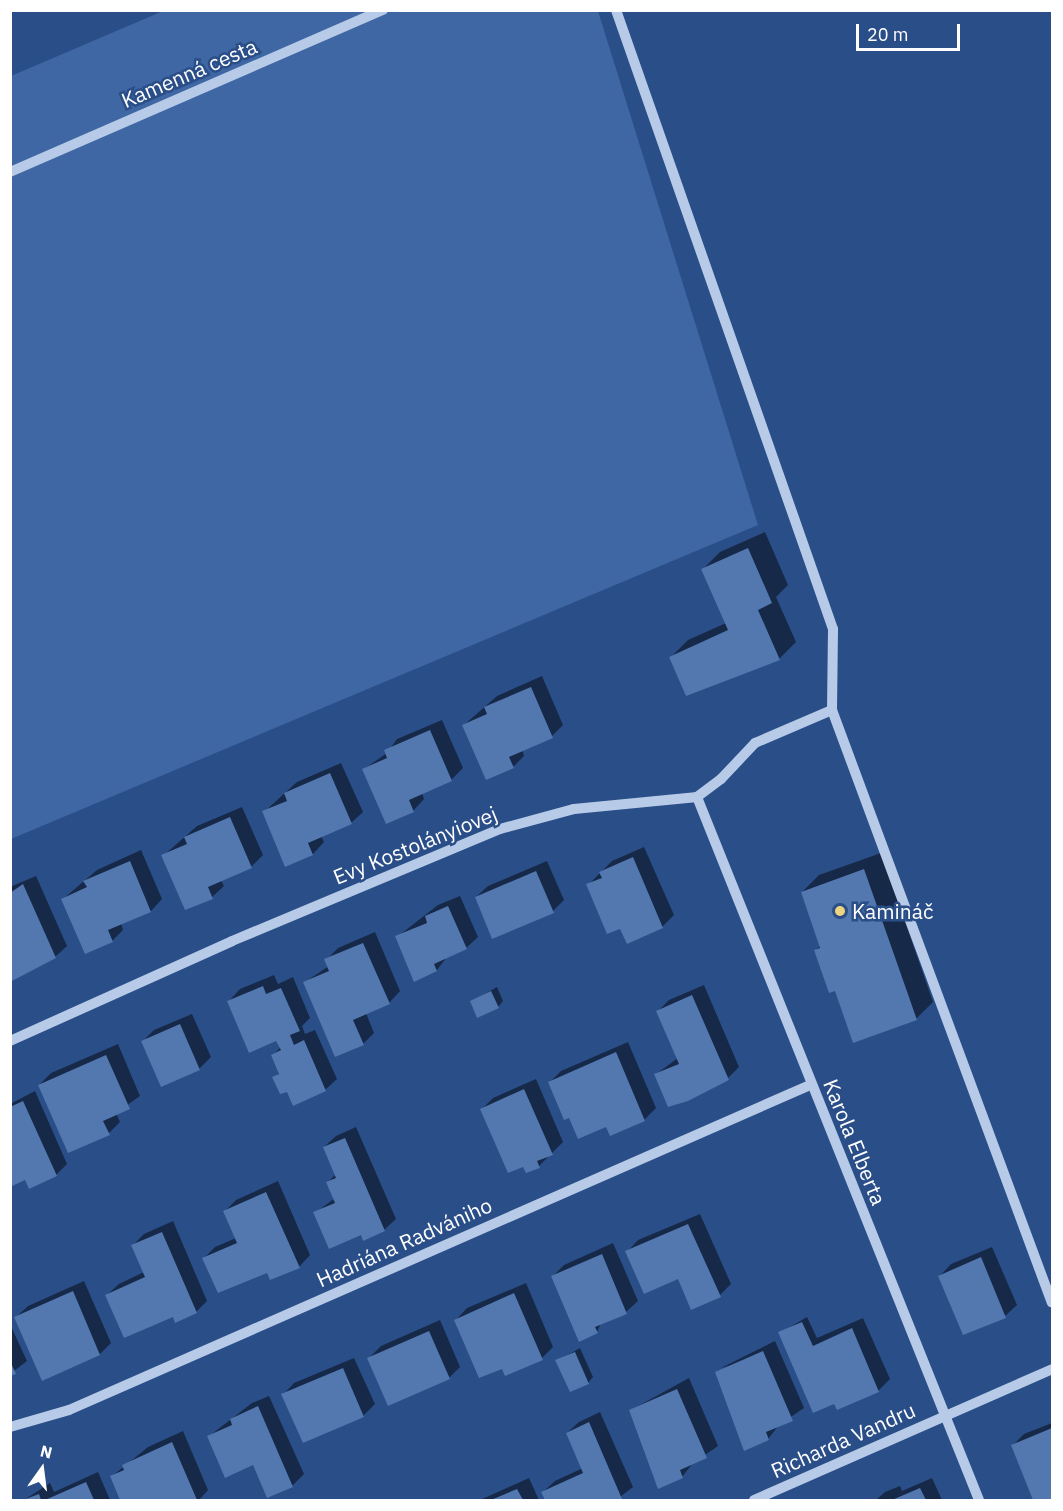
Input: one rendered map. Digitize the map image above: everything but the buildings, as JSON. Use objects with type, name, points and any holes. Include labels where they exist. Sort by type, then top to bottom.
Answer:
[{"type":"street","name":"Kamenná cesta","points":[[10,172],[383,10]]},
{"type":"street","points":[[616,10],[833,629],[832,710],[1053,1303]]},
{"type":"street","points":[[697,797],[721,779],[755,743],[832,710]]},
{"type":"street","name":"Evy Kostolányiovej","points":[[10,1041],[232,941],[500,830],[574,809],[697,797]]},
{"type":"street","name":"Karola Elberta","points":[[697,797],[810,1085],[947,1416],[979,1500]]},
{"type":"street","name":"Hadriána Radvániho","points":[[10,1427],[69,1410],[810,1085]]},
{"type":"street","name":"Richarda Vandru","points":[[754,1500],[1053,1369]]},
{"type":"shaded area","points":[[163,11],[598,11],[758,525],[11,839],[11,76]]},
{"type":"place","name":"Kamináč","points":[[840,911]]}]
